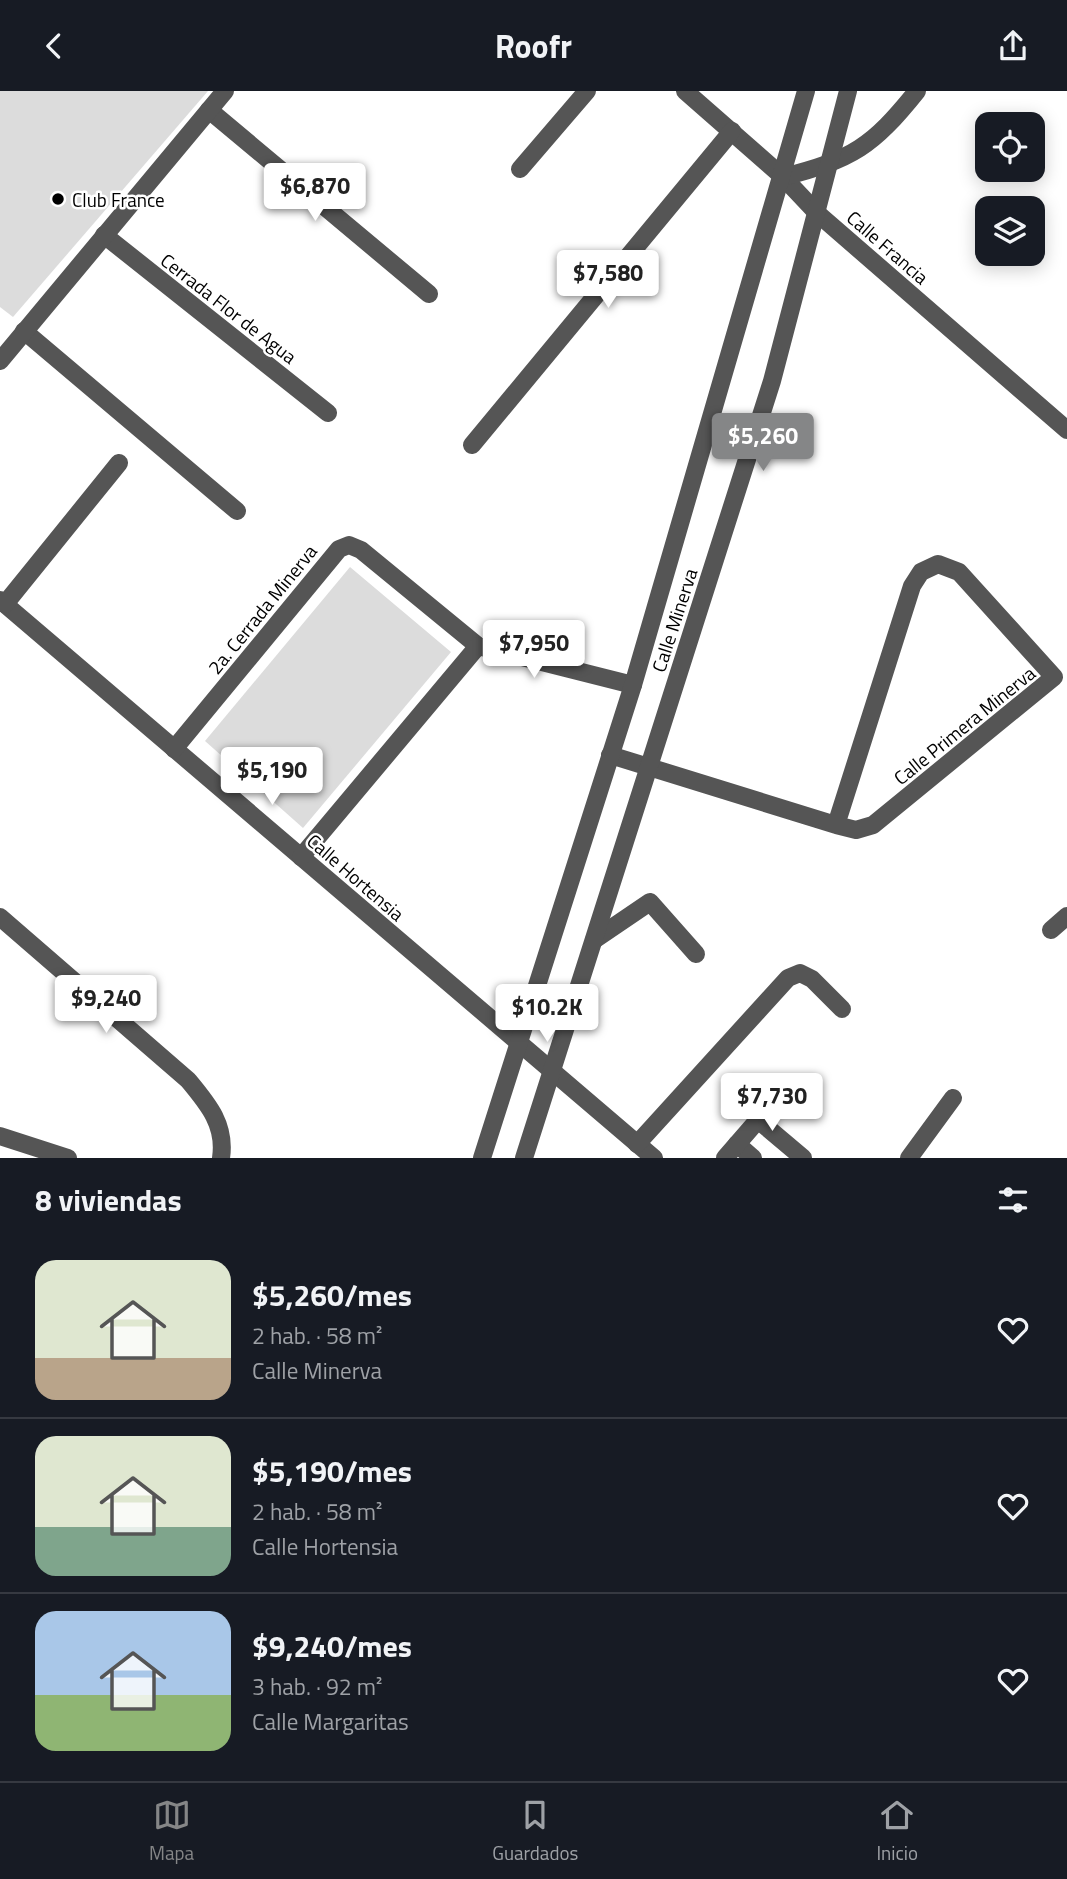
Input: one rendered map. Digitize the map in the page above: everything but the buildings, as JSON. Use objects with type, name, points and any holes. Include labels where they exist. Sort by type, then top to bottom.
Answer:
[{"type":"street","points":[[0,361],[225,91]]},
{"type":"street","points":[[520,169],[587,91]]},
{"type":"street","name":"Calle Francia","points":[[685,91],[783,177],[817,213],[1067,431]]},
{"type":"street","name":"Calle Minerva","points":[[482,1158],[633,685],[806,91]]},
{"type":"street","name":"Calle Minerva","points":[[524,1158],[772,381],[848,91]]},
{"type":"street","points":[[783,177],[829,165],[884,132],[917,91]]},
{"type":"street","points":[[209,110],[429,294]]},
{"type":"street","points":[[472,445],[732,131]]},
{"type":"street","name":"Cerrada Flor de Agua","points":[[104,235],[328,412]]},
{"type":"street","points":[[24,331],[237,511]]},
{"type":"street","points":[[2,602],[119,463]]},
{"type":"street","name":"2a. Cerrada Minerva","points":[[174,749],[339,549],[349,545],[362,550],[478,646],[633,685]]},
{"type":"street","name":"Calle Primera Minerva","points":[[610,755],[836,825],[856,830],[873,825],[1054,677],[959,572],[939,564],[921,572],[912,586],[836,825]]},
{"type":"street","name":"Calle Hortensia","points":[[2,602],[518,1045],[654,1158]]},
{"type":"street","points":[[301,857],[478,646]]},
{"type":"street","points":[[594,940],[650,902],[696,954]]},
{"type":"street","points":[[1051,930],[1067,916]]},
{"type":"street","points":[[0,917],[188,1080],[213,1109],[222,1137],[221,1158]]},
{"type":"street","points":[[636,1144],[788,978],[800,973],[812,979],[842,1009]]},
{"type":"street","points":[[753,1158],[731,1151],[790,1083]]},
{"type":"street","points":[[909,1158],[953,1098]]},
{"type":"street","points":[[758,1120],[803,1158]]},
{"type":"street","points":[[0,1136],[68,1158]]},
{"type":"shaded area","name":"Club France","points":[[0,91],[208,91],[13,317],[0,307]]},
{"type":"shaded area","points":[[350,567],[451,652],[303,828],[205,741]]},
{"type":"place","name":"Club France","points":[[58,199]]}]
